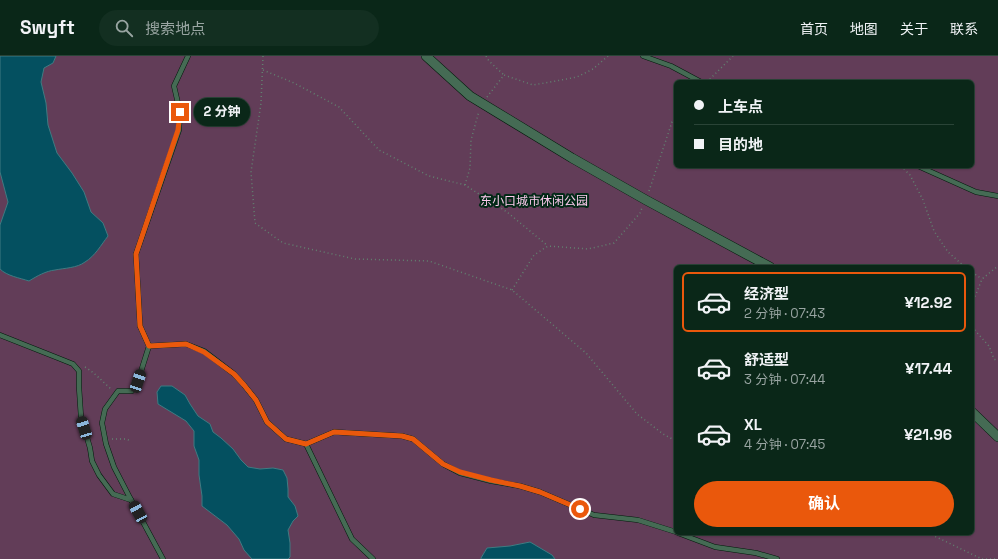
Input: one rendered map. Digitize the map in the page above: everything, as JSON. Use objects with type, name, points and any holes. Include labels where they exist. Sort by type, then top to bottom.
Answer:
[{"type":"street","points":[[426,56],[470,96],[572,158],[766,265]]},
{"type":"street","points":[[974,414],[998,437]]},
{"type":"lane","points":[[163,559],[114,467],[106,444],[102,423],[105,409],[118,391],[132,390],[138,381],[149,346],[140,326],[136,254],[178,130],[180,112],[174,86],[188,56]]},
{"type":"lane","points":[[642,56],[671,66],[697,80]]},
{"type":"lane","points":[[922,168],[976,192],[998,196]]},
{"type":"lane","points":[[0,335],[73,364],[79,371],[81,417],[90,448],[92,462],[99,476],[113,494],[131,500]]},
{"type":"lane","points":[[149,346],[186,344],[204,352],[234,374],[256,400],[267,422],[286,439],[306,444],[334,432],[402,436],[413,439],[443,464],[460,472],[540,492],[594,515],[638,520],[674,532]]},
{"type":"lane","points":[[306,444],[352,538],[373,559]]},
{"type":"lane","points":[[682,535],[714,548],[756,553],[778,559]]},
{"type":"path","points":[[263,56],[261,103],[251,172],[255,223],[283,243],[355,259],[429,261],[512,290],[586,353],[637,414],[674,441]]},
{"type":"path","points":[[486,56],[489,61],[504,75],[533,85],[577,77],[593,69],[608,56]]},
{"type":"path","points":[[709,80],[733,56]]},
{"type":"path","points":[[262,70],[294,83],[340,107],[379,150],[430,176],[465,185],[507,212],[548,246],[588,249],[614,243],[640,213],[646,200],[674,119]]},
{"type":"path","points":[[465,185],[470,168],[471,140],[477,116],[482,103],[504,75]]},
{"type":"path","points":[[904,168],[910,175],[924,200],[934,230],[948,252],[963,265]]},
{"type":"path","points":[[512,290],[534,255],[548,246]]},
{"type":"path","points":[[974,299],[982,279],[998,266]]},
{"type":"path","points":[[974,273],[982,279]]},
{"type":"path","points":[[974,328],[989,346],[994,359],[998,361]]},
{"type":"path","points":[[73,364],[82,366],[98,376],[111,389],[112,395]]},
{"type":"path","points":[[105,436],[111,439],[118,438],[131,441]]},
{"type":"path","points":[[932,535],[982,559],[998,559]]},
{"type":"green space","name":"东小口城市休闲公园","points":[[0,56],[998,56],[998,559],[0,559]]},
{"type":"water","points":[[0,56],[56,56],[53,63],[44,68],[41,82],[46,103],[48,125],[57,153],[84,192],[91,212],[103,223],[108,236],[95,254],[82,264],[75,267],[48,271],[29,281],[10,275],[0,269],[0,225],[8,202],[0,172]]},
{"type":"water","points":[[161,386],[172,386],[185,395],[198,416],[210,424],[213,432],[233,449],[248,467],[283,470],[287,478],[288,497],[295,506],[298,516],[288,530],[290,557],[288,559],[252,559],[244,550],[239,539],[227,525],[202,506],[199,460],[194,446],[194,431],[186,421],[158,404],[157,392]]},
{"type":"water","points":[[530,542],[552,555],[555,559],[481,559],[487,548]]},
{"type":"route","points":[[180,112],[178,130],[136,254],[140,326],[149,346],[186,344],[204,352],[234,374],[256,400],[267,422],[286,439],[306,444],[334,432],[402,436],[413,439],[443,464],[460,472],[540,492],[580,509]]}]
